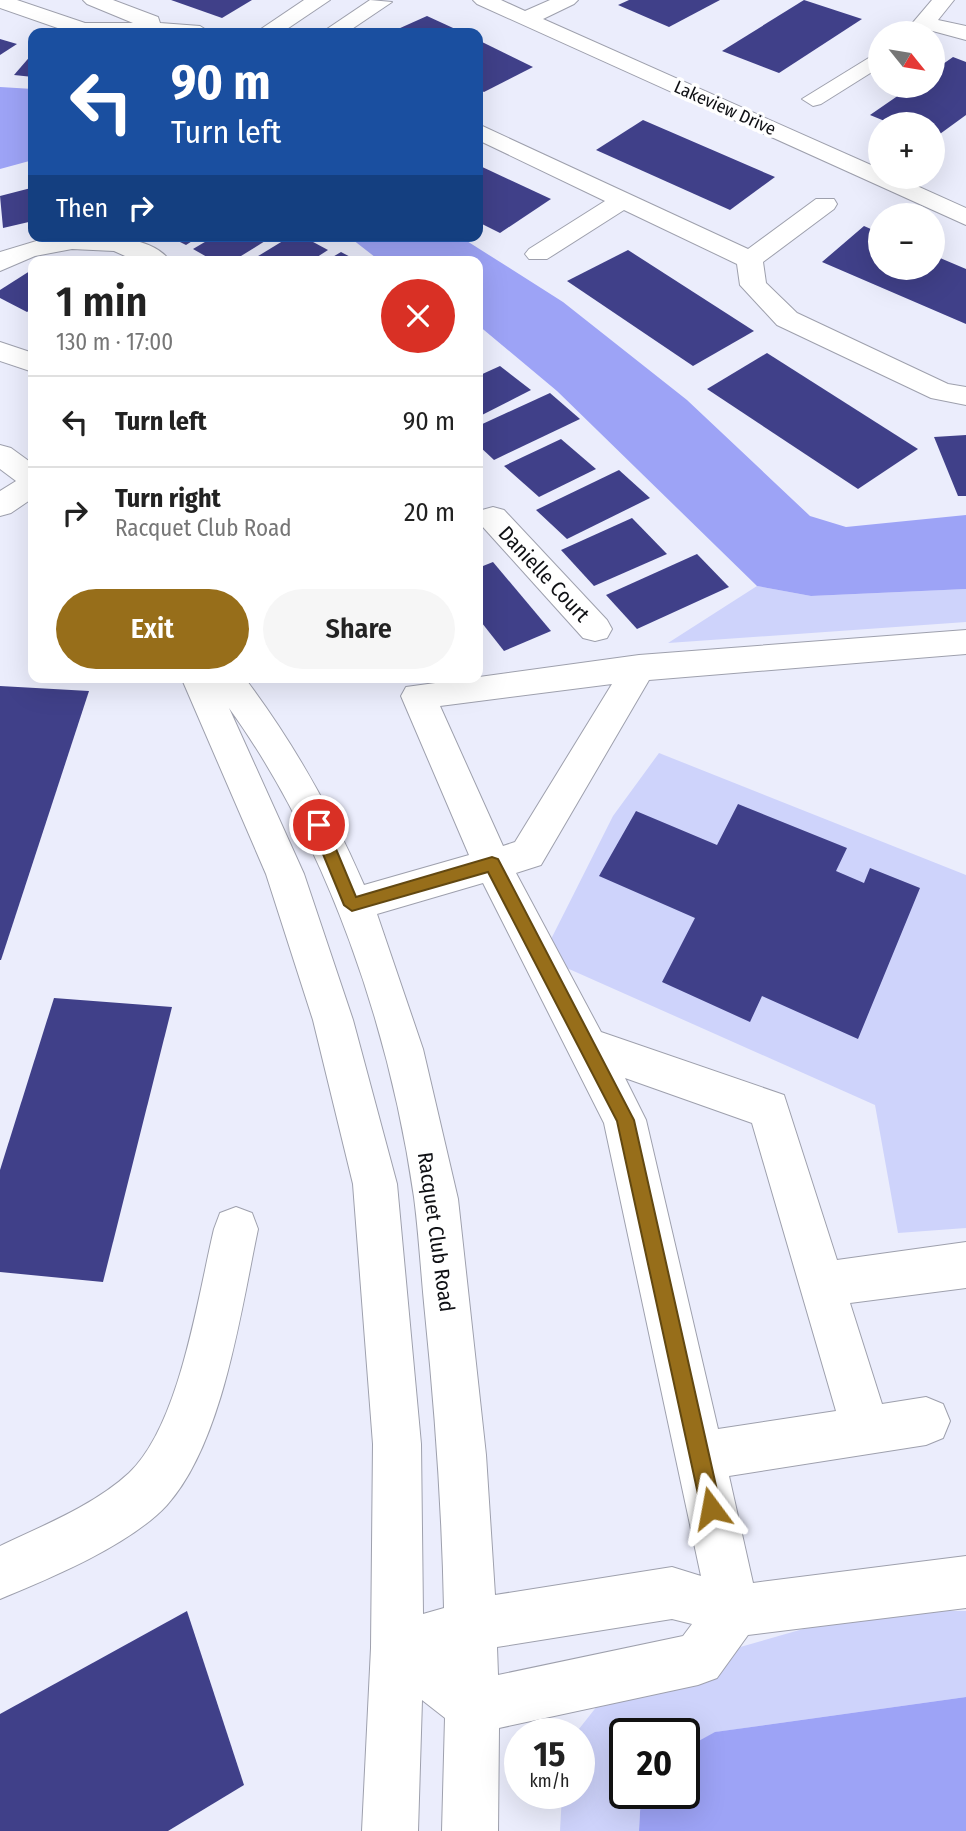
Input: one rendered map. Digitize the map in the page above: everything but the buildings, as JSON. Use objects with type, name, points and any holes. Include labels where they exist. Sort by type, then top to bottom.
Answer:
[{"type":"street","points":[[94,0],[166,28]]},
{"type":"street","points":[[274,28],[319,0]]},
{"type":"street","name":"Lakeview Drive","points":[[484,0],[966,217]]},
{"type":"street","points":[[527,18],[567,0]]},
{"type":"street","points":[[926,21],[943,0]]},
{"type":"street","points":[[959,0],[966,2]]},
{"type":"street","points":[[0,1],[77,28]]},
{"type":"street","points":[[340,28],[381,2]]},
{"type":"street","points":[[945,31],[966,33]]},
{"type":"street","points":[[813,99],[868,65]]},
{"type":"street","points":[[483,133],[750,260]]},
{"type":"street","points":[[538,254],[623,200]]},
{"type":"street","points":[[750,260],[825,204]]},
{"type":"street","points":[[0,263],[16,253],[76,242],[118,244],[146,256]]},
{"type":"street","points":[[750,260],[753,285],[787,319],[941,392],[966,396]]},
{"type":"street","points":[[0,351],[28,361]]},
{"type":"street","points":[[0,456],[28,475]]},
{"type":"street","points":[[0,506],[28,487]]},
{"type":"street","name":"Danielle Court","points":[[483,516],[595,629]]},
{"type":"street","points":[[397,1647],[474,1707],[698,1659],[734,1611],[625,1120],[492,864],[418,696],[639,668],[966,642]]},
{"type":"street","points":[[352,905],[528,854],[639,668]]},
{"type":"street","points":[[201,683],[285,874],[333,1020],[375,1184],[397,1444],[397,1647],[390,1831]]},
{"type":"street","name":"Racquet Club Road","points":[[229,683],[280,751],[332,850],[391,1009],[433,1181],[463,1439],[473,1625],[474,1707],[470,1831]]},
{"type":"street","points":[[589,1047],[769,1109],[824,1284],[866,1431]]},
{"type":"street","points":[[0,1573],[117,1512],[149,1489],[168,1467],[192,1407],[236,1229]]},
{"type":"street","points":[[824,1284],[966,1265]]},
{"type":"street","points":[[699,1457],[926,1421]]},
{"type":"street","points":[[397,1647],[473,1625],[673,1593],[734,1611],[966,1582]]},
{"type":"shaded area","points":[[757,586],[811,596],[966,589],[966,622],[668,643]]},
{"type":"shaded area","points":[[659,753],[966,875],[966,1228],[898,1233],[875,1105],[542,957],[613,816]]},
{"type":"shaded area","points":[[866,1611],[966,1611],[966,1697],[716,1732],[700,1740],[700,1718],[609,1718],[609,1809],[640,1809],[639,1831],[560,1831],[561,1809],[595,1809],[595,1718],[588,1718],[609,1691],[698,1659]]},
{"type":"water","points":[[0,87],[28,89],[28,161],[0,169]]},
{"type":"water","points":[[356,242],[468,242],[563,302],[687,400],[810,516],[846,527],[966,515],[966,589],[811,596],[757,586],[557,391],[483,329],[483,256],[374,256]]},
{"type":"water","points":[[966,1697],[966,1831],[639,1831],[640,1809],[700,1809],[700,1740],[715,1732]]},
{"type":"route","points":[[319,825],[332,850],[352,905],[492,864],[625,1120],[711,1508]]}]
